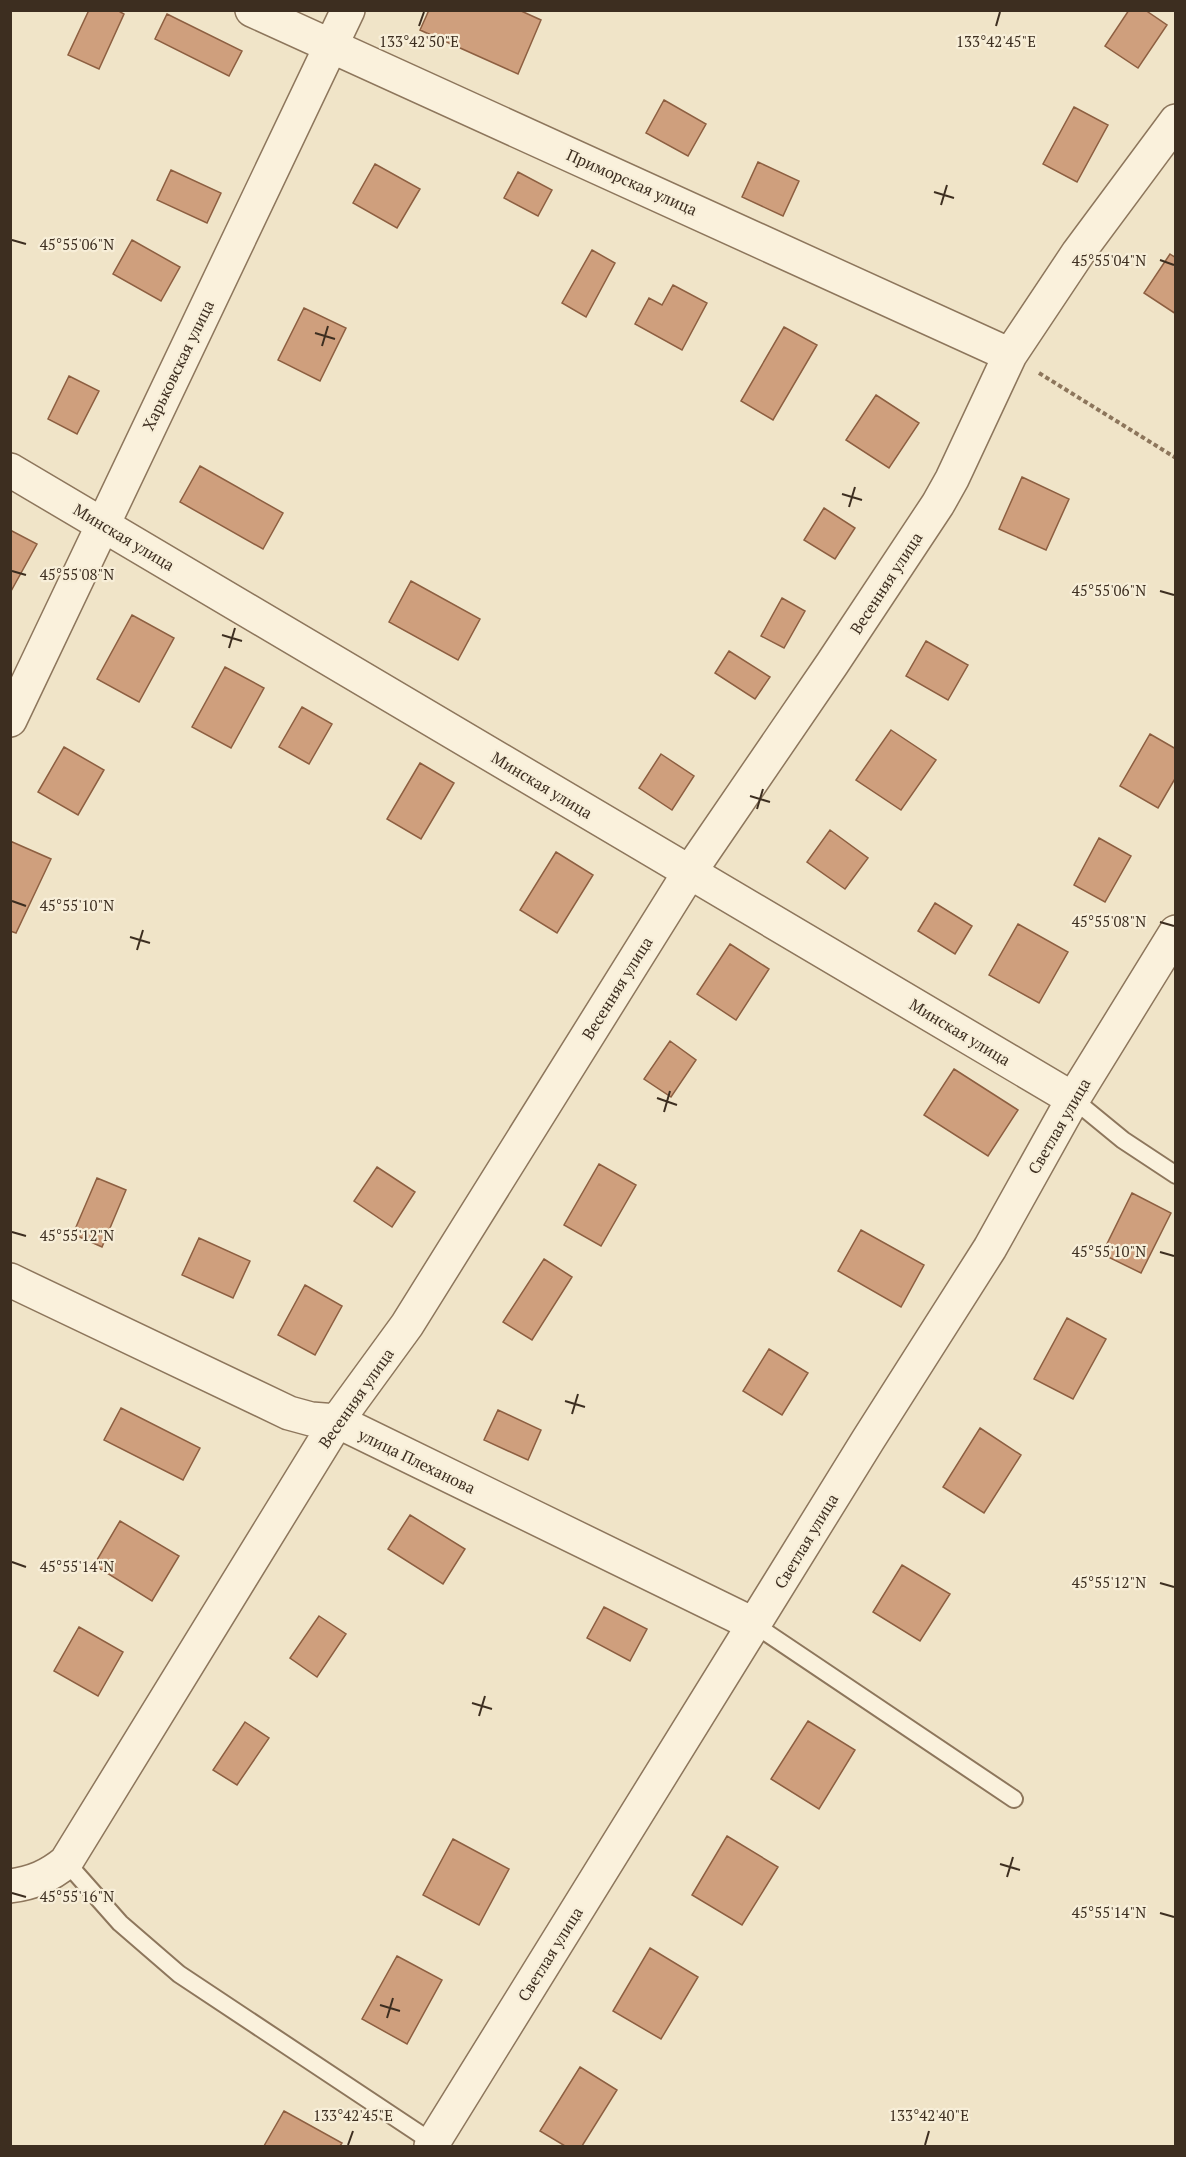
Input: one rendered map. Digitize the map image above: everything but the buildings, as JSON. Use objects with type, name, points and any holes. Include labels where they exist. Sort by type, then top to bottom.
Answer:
[{"type":"street","name":"Приморская улица","points":[[252,10],[1011,355]]},
{"type":"street","name":"Харьковская улица","points":[[10,720],[348,10]]},
{"type":"street","name":"Весенняя улица","points":[[66,1862],[337,1421],[407,1325],[689,873],[938,504],[1011,355],[1078,253],[1176,121]]},
{"type":"street","name":"Минская улица","points":[[10,471],[1073,1099]]},
{"type":"street","name":"Светлая улица","points":[[434,2145],[990,1248],[1073,1099],[1176,932]]},
{"type":"street","name":"улица Плеханова","points":[[10,1280],[289,1413],[311,1419],[337,1421],[755,1625]]},
{"type":"street","points":[[10,1886],[29,1884],[50,1875],[66,1862]]},
{"type":"lane","points":[[1073,1099],[1124,1140],[1176,1175]]},
{"type":"lane","points":[[755,1625],[1014,1799]]},
{"type":"lane","points":[[66,1862],[120,1923],[179,1974],[434,2145]]},
{"type":"path","points":[[1011,355],[1176,458]]}]
